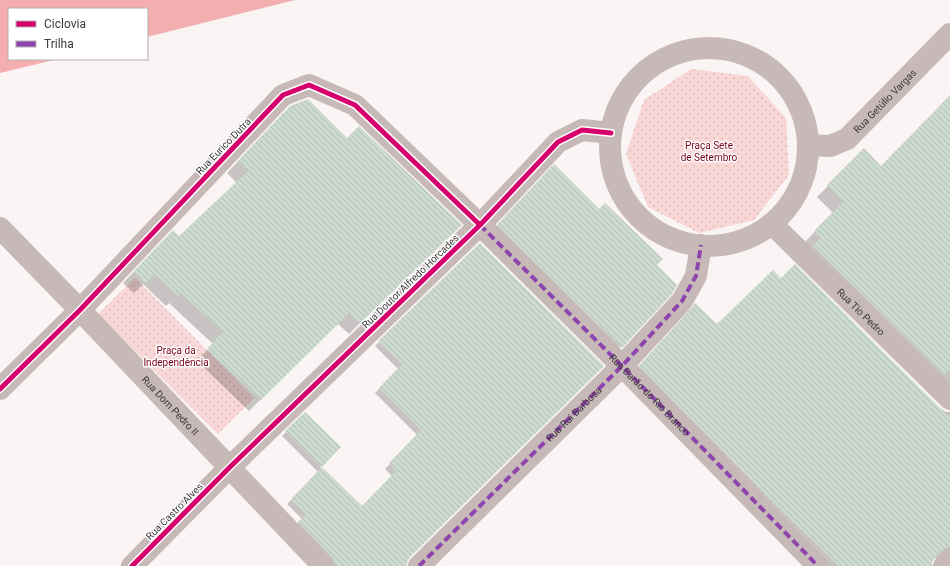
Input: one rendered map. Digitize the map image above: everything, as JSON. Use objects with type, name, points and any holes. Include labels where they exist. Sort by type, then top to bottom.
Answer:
[{"type":"street","name":"Rua Getúlio Vargas","points":[[808,145],[830,146],[847,139],[950,34]]},
{"type":"street","points":[[715,48],[744,54],[770,68],[790,89],[804,115],[808,145],[805,174],[792,202],[772,224],[746,239],[717,246],[688,244],[661,234],[637,215],[620,191],[612,163],[611,133],[620,105],[636,80],[659,61],[686,50],[715,48]]},
{"type":"street","name":"Rua Eurico Dutra","points":[[0,389],[80,310],[284,96],[309,85],[355,105],[480,225]]},
{"type":"street","name":"Rua Doutor Alfredo Horcades","points":[[230,468],[480,225],[558,142],[582,130],[611,133]]},
{"type":"street","name":"Rua Tio Pedro","points":[[772,224],[950,399]]},
{"type":"street","name":"Rua Barão do Rio Branco","points":[[480,225],[622,366],[818,566]]},
{"type":"street","name":"Rua Dom Pedro II","points":[[0,228],[323,566]]},
{"type":"street","name":"Rua Rui Barbosa","points":[[419,566],[622,366],[682,301],[696,276],[701,245]]},
{"type":"street","name":"Rua Castro Alves","points":[[132,566],[230,468]]},
{"type":"street","points":[[944,566],[950,560]]},
{"type":"green space","name":"Praça Sete de Setembro","points":[[691,69],[748,76],[786,118],[789,175],[754,220],[699,233],[648,207],[626,154],[644,100]]},
{"type":"green space","name":"Praça da Independência","points":[[135,278],[254,398],[218,434],[98,314]]},
{"type":"shaded area","points":[[0,0],[295,0],[148,37],[148,8],[8,8],[8,60],[54,60],[0,73]]},
{"type":"building","points":[[950,95],[950,369],[944,375],[813,246],[821,238],[814,231],[843,202],[827,185],[864,148],[881,166]]},
{"type":"building","points":[[308,99],[347,138],[359,126],[462,225],[360,323],[349,313],[261,400],[207,349],[223,332],[181,293],[178,296],[155,274],[146,283],[134,271],[173,230],[179,236],[248,171],[238,161],[290,106]]},
{"type":"building","points":[[554,164],[599,209],[605,203],[663,259],[657,265],[677,285],[672,294],[622,348],[497,225]]},
{"type":"building","points":[[480,243],[604,366],[410,557],[407,562],[407,566],[336,566],[332,557],[298,522],[306,514],[291,499],[322,467],[362,506],[396,471],[389,463],[421,430],[379,388],[402,364],[378,341]]},
{"type":"building","points":[[795,264],[950,418],[950,548],[946,548],[941,551],[935,557],[932,562],[932,566],[839,566],[775,504],[639,366],[695,303],[717,324],[773,270],[781,278]]},
{"type":"building","points":[[305,412],[341,447],[322,467],[285,431]]},
{"type":"marked path","points":[[480,225],[622,366],[818,566]]},
{"type":"marked path","points":[[419,566],[622,366],[682,301],[696,276],[701,245]]},
{"type":"cycle path","points":[[0,389],[80,310],[283,95],[309,85],[355,105],[480,225]]},
{"type":"cycle path","points":[[132,566],[229,468],[480,225],[558,142],[582,130],[611,133]]}]
